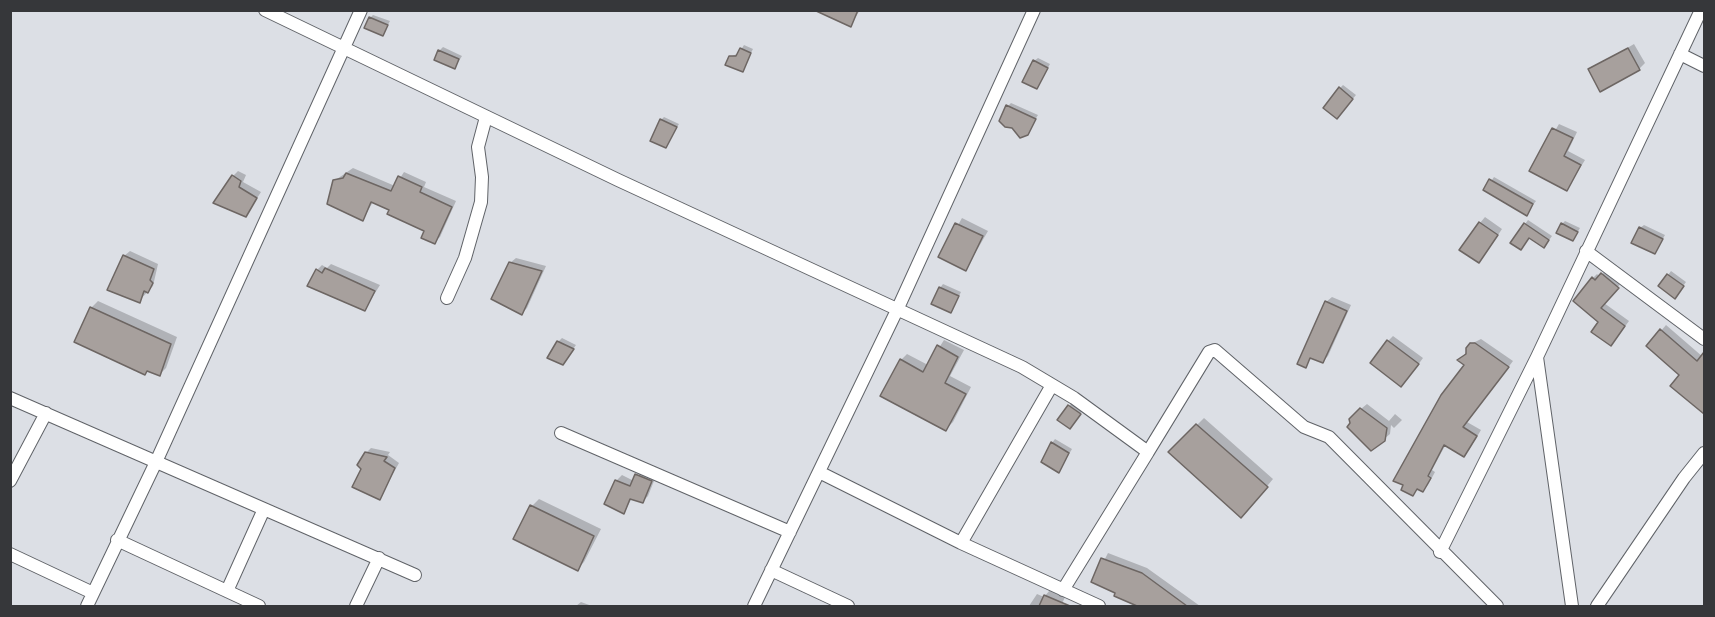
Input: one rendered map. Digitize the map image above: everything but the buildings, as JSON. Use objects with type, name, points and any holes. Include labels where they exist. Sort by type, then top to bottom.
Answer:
[{"type":"street","points":[[265,10],[486,117],[1022,367],[1052,385],[1148,452]]},
{"type":"street","points":[[87,606],[156,462],[343,47],[362,10]]},
{"type":"street","points":[[754,606],[898,308],[1034,10]]},
{"type":"street","points":[[1440,552],[1537,357],[1701,10]]},
{"type":"street","points":[[1680,54],[1704,66]]},
{"type":"street","points":[[447,298],[465,258],[478,215],[482,177],[478,139],[486,117]]},
{"type":"street","points":[[1586,251],[1704,339]]},
{"type":"street","points":[[1063,590],[1209,352],[1215,350],[1304,427],[1329,438],[1440,552],[1497,606]]},
{"type":"street","points":[[1537,357],[1572,606]]},
{"type":"street","points":[[961,543],[1052,385]]},
{"type":"street","points":[[10,398],[415,575]]},
{"type":"street","points":[[10,481],[46,413]]},
{"type":"street","points":[[561,433],[790,532]]},
{"type":"street","points":[[1597,606],[1684,478],[1704,453]]},
{"type":"street","points":[[819,472],[961,543],[1099,606]]},
{"type":"street","points":[[227,591],[264,509]]},
{"type":"street","points":[[117,540],[259,606]]},
{"type":"street","points":[[10,554],[93,592]]},
{"type":"street","points":[[356,606],[378,558]]},
{"type":"street","points":[[771,570],[848,606]]}]
